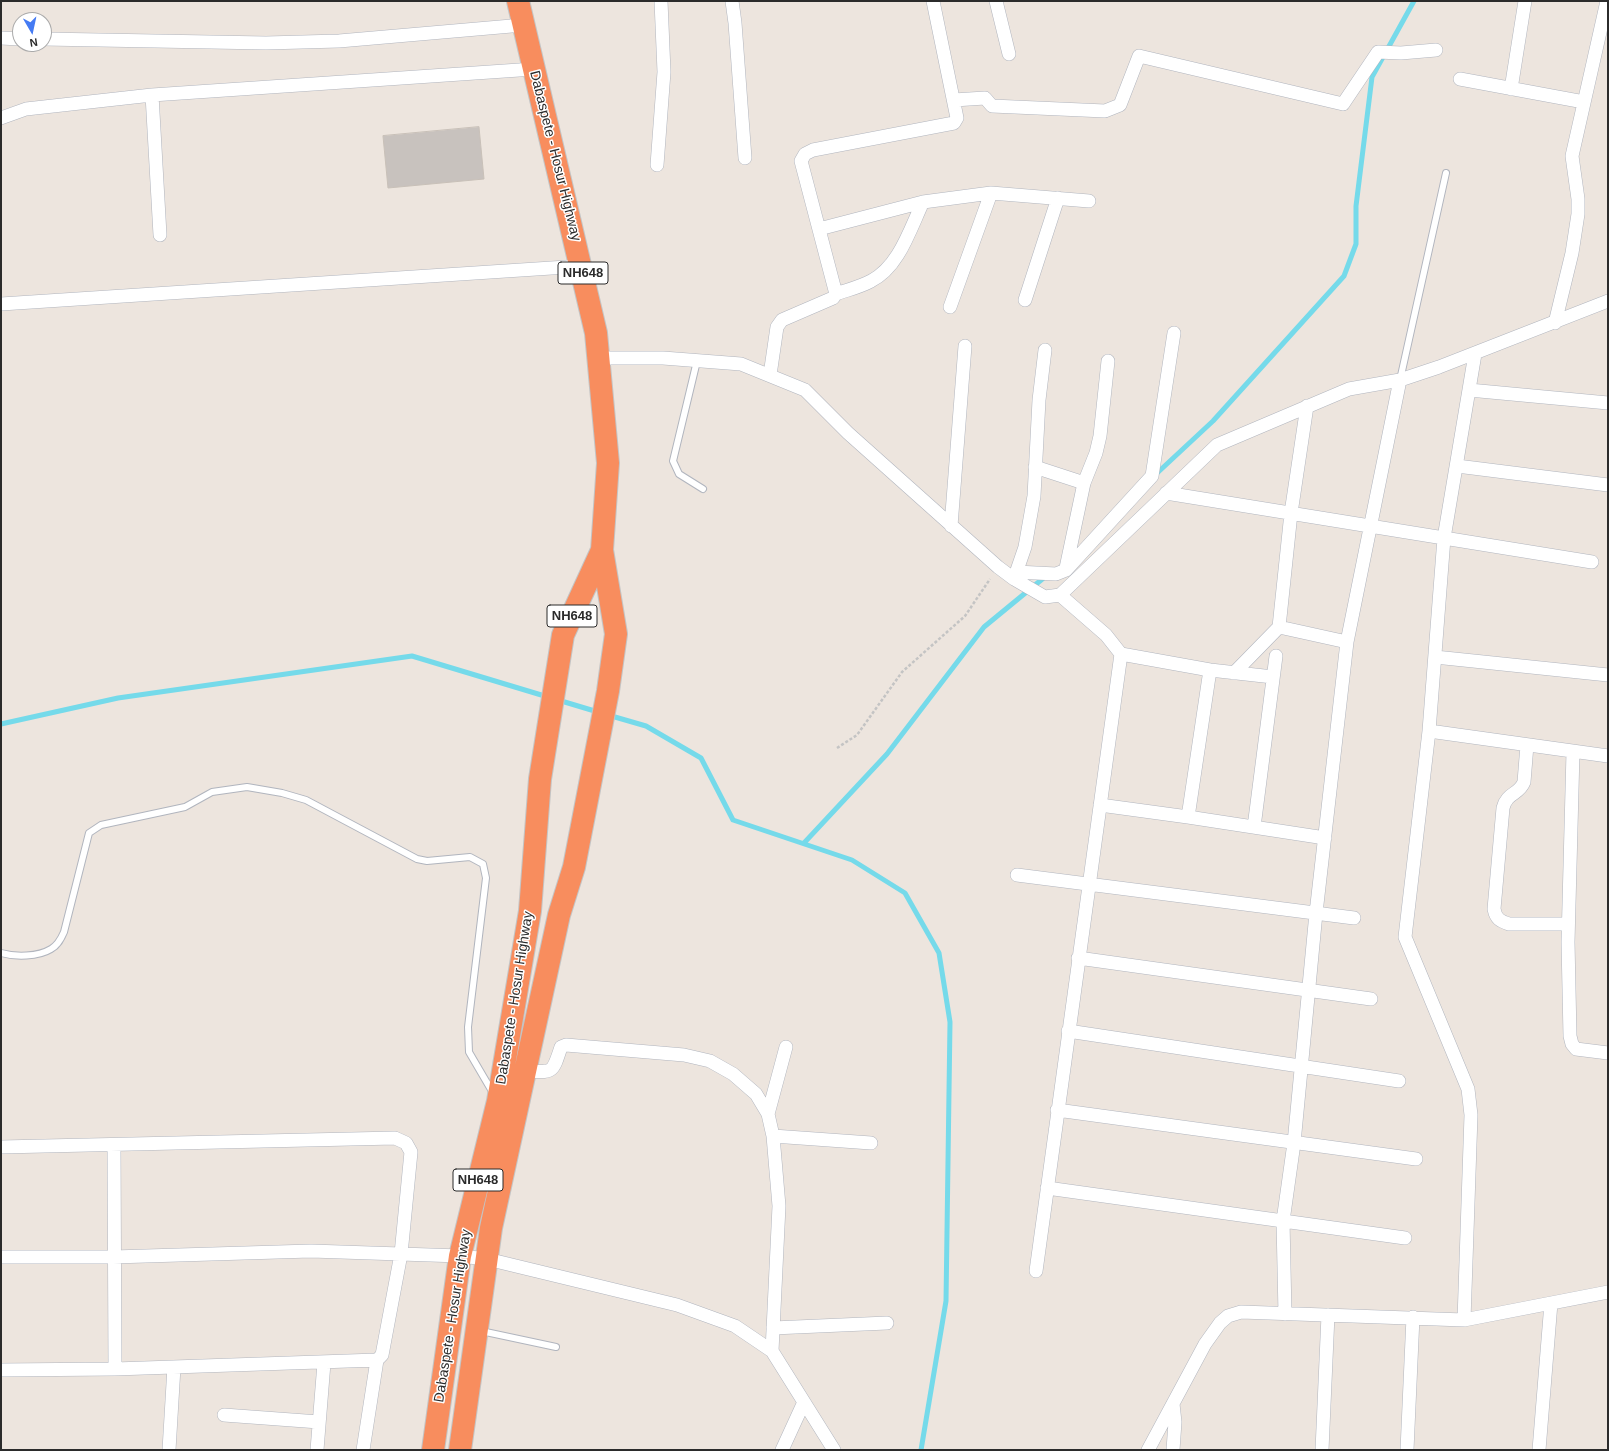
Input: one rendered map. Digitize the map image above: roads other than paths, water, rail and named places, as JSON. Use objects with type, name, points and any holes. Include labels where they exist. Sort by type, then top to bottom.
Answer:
[{"type":"highway","name":"Dabaspete - Hosur Highway","points":[[518,1],[582,266],[596,333],[608,463],[602,550],[616,634],[608,691],[574,867],[559,915]]},
{"type":"highway","name":"Dabaspete - Hosur Highway","points":[[433,1450],[460,1256],[498,1101],[530,911],[540,779],[563,635],[602,550]]},
{"type":"highway","points":[[530,911],[559,915]]},
{"type":"highway","name":"NH648","points":[[460,1450],[487,1259],[502,1174],[559,915]]},
{"type":"street","points":[[657,165],[664,72],[661,1]]},
{"type":"street","points":[[732,1],[745,158]]},
{"type":"street","points":[[836,294],[801,161],[805,154],[813,150],[954,123],[957,118],[954,100],[933,1]]},
{"type":"street","points":[[996,1],[1009,54]]},
{"type":"street","points":[[1511,89],[1525,1]]},
{"type":"street","points":[[1555,322],[1572,253],[1577,222],[1578,199],[1572,156],[1607,1]]},
{"type":"street","points":[[52,39],[266,43],[339,41],[523,25]]},
{"type":"street","points":[[1,38],[12,38]]},
{"type":"street","points":[[954,100],[985,98],[992,106],[1105,111],[1120,105],[1139,56],[1343,104],[1378,52],[1401,53],[1436,50]]},
{"type":"street","points":[[1,118],[26,109],[152,95],[534,69]]},
{"type":"street","points":[[1460,79],[1584,102]]},
{"type":"street","points":[[152,95],[160,235]]},
{"type":"street","points":[[819,229],[922,202],[991,193],[1089,201]]},
{"type":"street","points":[[950,307],[991,193]]},
{"type":"street","points":[[1025,300],[1058,198]]},
{"type":"street","points":[[770,375],[777,327],[782,320],[833,298],[836,294],[872,281],[890,267],[903,244],[922,202]]},
{"type":"street","points":[[1,304],[582,266]]},
{"type":"street","points":[[599,358],[741,364],[805,390],[848,432],[950,526],[998,567],[1016,577],[1045,597],[1060,595],[1216,446],[1349,389],[1400,380],[1475,354],[1608,302]]},
{"type":"street","points":[[1016,577],[1056,574],[1066,570],[1152,476],[1174,333]]},
{"type":"street","points":[[950,526],[965,346]]},
{"type":"street","points":[[1016,577],[1025,547],[1034,496],[1039,400],[1045,350]]},
{"type":"street","points":[[1464,1320],[1471,1115],[1468,1089],[1406,937],[1429,731],[1444,538],[1475,354]]},
{"type":"street","points":[[1066,570],[1084,483],[1096,454],[1100,436],[1108,361]]},
{"type":"street","points":[[1285,1314],[1283,1221],[1294,1143],[1316,913],[1347,642],[1400,380]]},
{"type":"street","points":[[1469,390],[1608,403]]},
{"type":"street","points":[[1234,673],[1279,627],[1291,514],[1308,406]]},
{"type":"street","points":[[1035,466],[1084,483]]},
{"type":"street","points":[[1456,466],[1608,485]]},
{"type":"street","points":[[1166,493],[1592,562]]},
{"type":"street","points":[[1060,595],[1106,635],[1121,654],[1210,670],[1273,677]]},
{"type":"street","points":[[1279,627],[1347,642]]},
{"type":"street","points":[[1036,1270],[1121,654]]},
{"type":"street","points":[[1254,827],[1276,656]]},
{"type":"street","points":[[1435,657],[1608,675]]},
{"type":"street","points":[[1188,816],[1210,670]]},
{"type":"street","points":[[1429,731],[1608,756]]},
{"type":"street","points":[[1527,745],[1524,782],[1522,788],[1508,797],[1503,808],[1494,909],[1495,916],[1501,922],[1509,924],[1568,924]]},
{"type":"street","points":[[1573,752],[1568,924],[1570,1036],[1572,1044],[1576,1049],[1608,1053]]},
{"type":"street","points":[[1100,805],[1188,816],[1324,838]]},
{"type":"street","points":[[1017,875],[1354,918]]},
{"type":"street","points":[[1078,958],[1371,999]]},
{"type":"street","points":[[1068,1031],[1399,1081]]},
{"type":"street","points":[[525,1071],[550,1071],[554,1068],[561,1047],[566,1045],[684,1055],[710,1061],[733,1074],[756,1094],[768,1114],[773,1136],[779,1206],[772,1351]]},
{"type":"street","points":[[768,1114],[786,1047]]},
{"type":"street","points":[[1057,1110],[1416,1159]]},
{"type":"street","points":[[773,1136],[871,1143]]},
{"type":"street","points":[[1,1147],[394,1138],[406,1144],[411,1152],[401,1254],[382,1354],[378,1360],[363,1450]]},
{"type":"street","points":[[114,1145],[115,1369]]},
{"type":"street","points":[[1047,1188],[1404,1238]]},
{"type":"street","points":[[1,1257],[114,1257],[311,1251],[460,1256],[487,1259],[677,1305],[735,1326],[772,1351],[834,1450]]},
{"type":"street","points":[[1148,1450],[1205,1344],[1220,1323],[1228,1316],[1241,1312],[1464,1320],[1608,1292]]},
{"type":"street","points":[[1539,1450],[1551,1303]]},
{"type":"street","points":[[1322,1450],[1328,1315]]},
{"type":"street","points":[[1407,1450],[1413,1317]]},
{"type":"street","points":[[773,1328],[888,1323]]},
{"type":"street","points":[[1,1370],[115,1369],[378,1360]]},
{"type":"street","points":[[317,1450],[324,1363]]},
{"type":"street","points":[[169,1450],[174,1366]]},
{"type":"street","points":[[782,1450],[804,1402]]},
{"type":"street","points":[[1173,1404],[1176,1422],[1173,1450]]},
{"type":"street","points":[[224,1415],[319,1422]]},
{"type":"lane","points":[[1400,380],[1446,173]]},
{"type":"lane","points":[[697,361],[673,461],[679,474],[703,489]]},
{"type":"lane","points":[[1,953],[32,955],[51,949],[60,942],[64,932],[89,833],[101,825],[185,807],[212,792],[246,787],[282,793],[306,800],[417,859],[428,861],[470,857],[483,864],[486,878],[468,1027],[469,1052],[498,1101]]},
{"type":"lane","points":[[477,1330],[556,1346]]},
{"type":"waterway","points":[[1155,475],[1213,421],[1344,276],[1356,244],[1356,206],[1372,77],[1414,1]]},
{"type":"waterway","points":[[804,843],[887,754],[984,627],[1046,576]]},
{"type":"waterway","points":[[1,724],[118,698],[412,656],[548,697]]},
{"type":"waterway","points":[[558,700],[598,712]]},
{"type":"waterway","points":[[608,715],[646,726],[701,758],[733,820],[852,860],[905,893],[939,953],[950,1022],[946,1301],[921,1450]]}]
